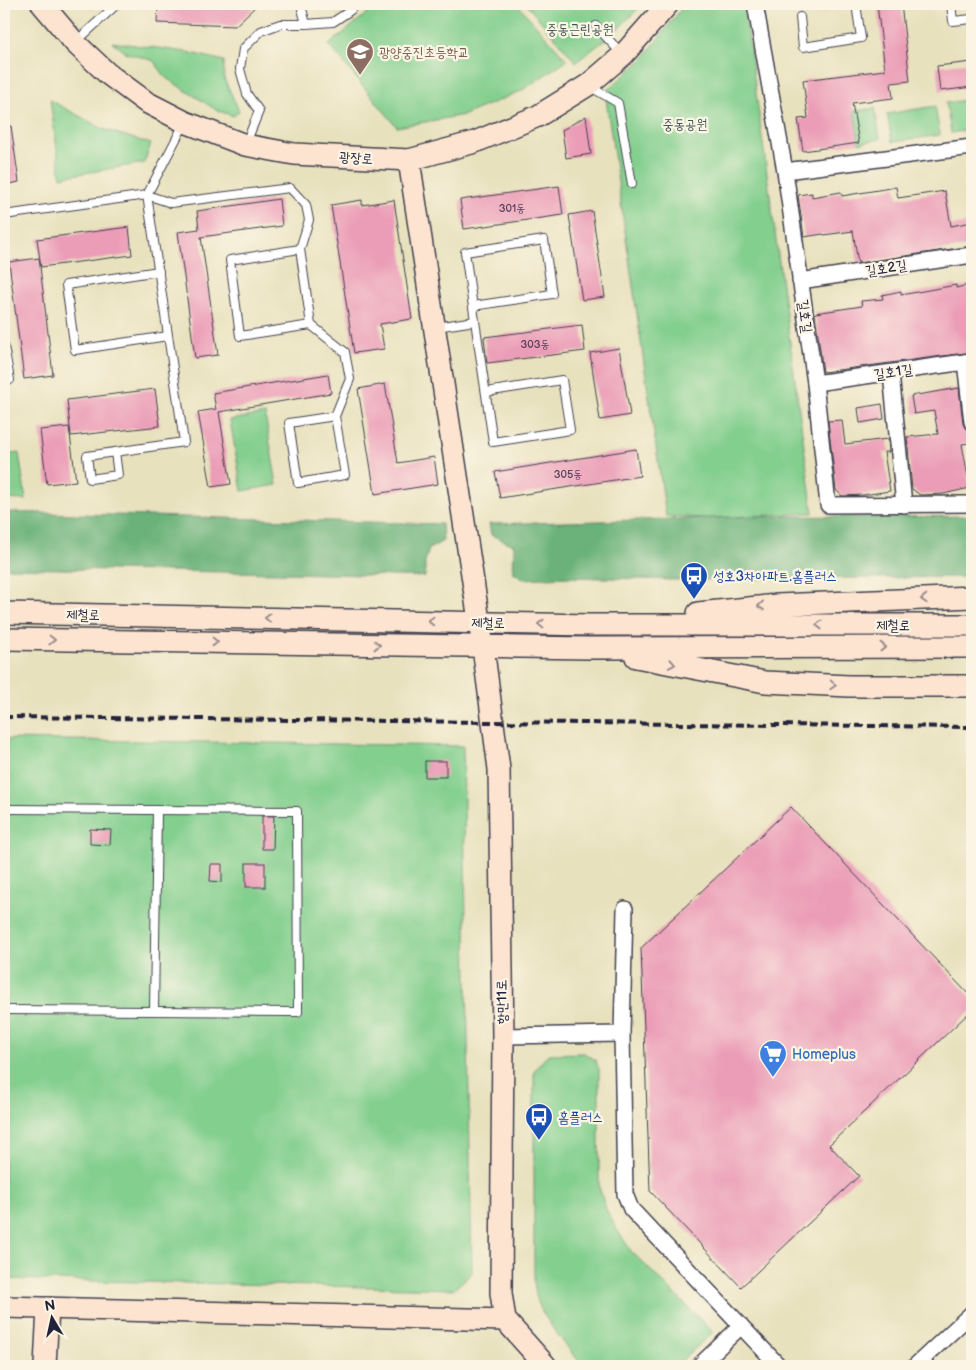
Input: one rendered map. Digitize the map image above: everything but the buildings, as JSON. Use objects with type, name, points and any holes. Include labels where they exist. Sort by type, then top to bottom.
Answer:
[{"type":"main road","name":"광장로","points":[[42,4],[75,43],[108,74],[146,102],[185,122],[245,145],[294,154],[377,160],[408,160],[475,142],[538,116],[588,86],[623,55],[668,4]]},
{"type":"main road","name":"항만11로","points":[[408,160],[480,623],[499,768],[503,1036],[501,1293],[505,1320]]},
{"type":"main road","points":[[590,625],[777,605],[972,597]]},
{"type":"main road","name":"제철로","points":[[4,613],[590,625],[972,625]]},
{"type":"main road","name":"제철로","points":[[4,639],[590,648],[972,647]]},
{"type":"main road","points":[[590,648],[765,682],[848,686],[972,686]]},
{"type":"main road","points":[[4,1307],[505,1320],[546,1366]]},
{"type":"main road","points":[[45,1366],[48,1308]]},
{"type":"street","name":"길호길","points":[[755,4],[785,170],[814,383],[828,505],[972,504]]},
{"type":"street","points":[[785,170],[972,147]]},
{"type":"street","name":"길호2길","points":[[800,281],[972,255]]},
{"type":"street","points":[[968,361],[972,422]]},
{"type":"street","name":"길호1길","points":[[814,383],[968,361]]},
{"type":"street","points":[[891,373],[904,505]]},
{"type":"street","points":[[625,910],[622,1034],[625,1194],[631,1210],[779,1366]]},
{"type":"street","points":[[503,1036],[622,1034]]},
{"type":"street","points":[[915,1366],[972,1313]]},
{"type":"street","points":[[698,1366],[742,1326]]},
{"type":"lane","points":[[75,43],[117,4]]},
{"type":"lane","points":[[304,4],[302,9],[306,24]]},
{"type":"lane","points":[[245,145],[259,111],[247,94],[240,69],[244,49],[261,31],[280,24],[333,22],[350,10],[351,4]]},
{"type":"lane","points":[[800,17],[803,47],[861,38],[856,4]]},
{"type":"lane","points":[[951,4],[953,22],[972,19]]},
{"type":"lane","points":[[596,26],[623,55]]},
{"type":"lane","points":[[588,86],[618,103],[632,184]]},
{"type":"lane","points":[[115,452],[118,475],[90,479],[87,456],[184,442],[147,195],[185,122]]},
{"type":"lane","points":[[4,215],[147,195],[171,203],[290,188],[306,205],[309,220],[300,248],[311,325],[345,352],[350,379],[334,416],[345,475],[298,483],[289,422],[334,416]]},
{"type":"lane","points":[[473,306],[552,294],[544,240],[465,252],[493,442],[570,430],[562,380],[486,392]]},
{"type":"lane","points":[[300,248],[230,260],[240,336],[311,325]]},
{"type":"lane","points":[[158,271],[66,285],[75,350],[168,336]]},
{"type":"lane","points":[[434,327],[475,321]]},
{"type":"lane","points":[[4,346],[10,380],[4,381]]},
{"type":"lane","points":[[4,809],[297,812],[298,1012],[4,1010]]},
{"type":"lane","points":[[154,1010],[158,811]]},
{"type":"green space","points":[[378,4],[517,4],[567,60],[521,91],[464,115],[397,127],[329,45]]},
{"type":"green space","name":"중동근린공원","points":[[526,4],[643,4],[613,34],[576,62]]},
{"type":"green space","name":"중동공원","points":[[685,4],[744,4],[813,513],[707,518],[666,516],[605,92],[642,60]]},
{"type":"green space","points":[[112,42],[187,52],[224,61],[224,78],[239,111],[234,116],[218,111],[166,78],[154,61],[127,53]]},
{"type":"green space","points":[[972,99],[972,129],[951,133],[946,103]]},
{"type":"green space","points":[[50,100],[103,129],[151,144],[144,163],[61,177]]},
{"type":"green space","points":[[935,106],[940,135],[892,142],[887,114]]},
{"type":"green space","points":[[875,108],[880,139],[859,143],[854,111]]},
{"type":"green space","points":[[265,414],[277,485],[242,491],[230,420]]},
{"type":"green space","points":[[19,453],[26,500],[4,499],[4,455]]},
{"type":"green space","points":[[4,512],[442,524],[443,541],[429,549],[425,562],[425,577],[4,568]]},
{"type":"green space","points":[[786,516],[972,516],[972,577],[675,580],[568,577],[524,579],[513,572],[514,545],[491,535],[489,524]]},
{"type":"green space","points":[[4,739],[463,746],[472,1273],[454,1289],[4,1279]]},
{"type":"green space","points":[[584,1053],[595,1060],[599,1069],[599,1187],[605,1207],[631,1251],[713,1332],[676,1366],[583,1366],[551,1326],[538,1300],[534,1281],[534,1071],[548,1054]]},
{"type":"railway","points":[[4,717],[972,727]]},
{"type":"place","name":"광양중진초등학교","points":[[360,76]]},
{"type":"place","name":"성호3차아파트.홈플러스","points":[[694,600]]},
{"type":"place","name":"Homeplus","points":[[773,1078]]},
{"type":"place","name":"홈플러스","points":[[539,1141]]}]
